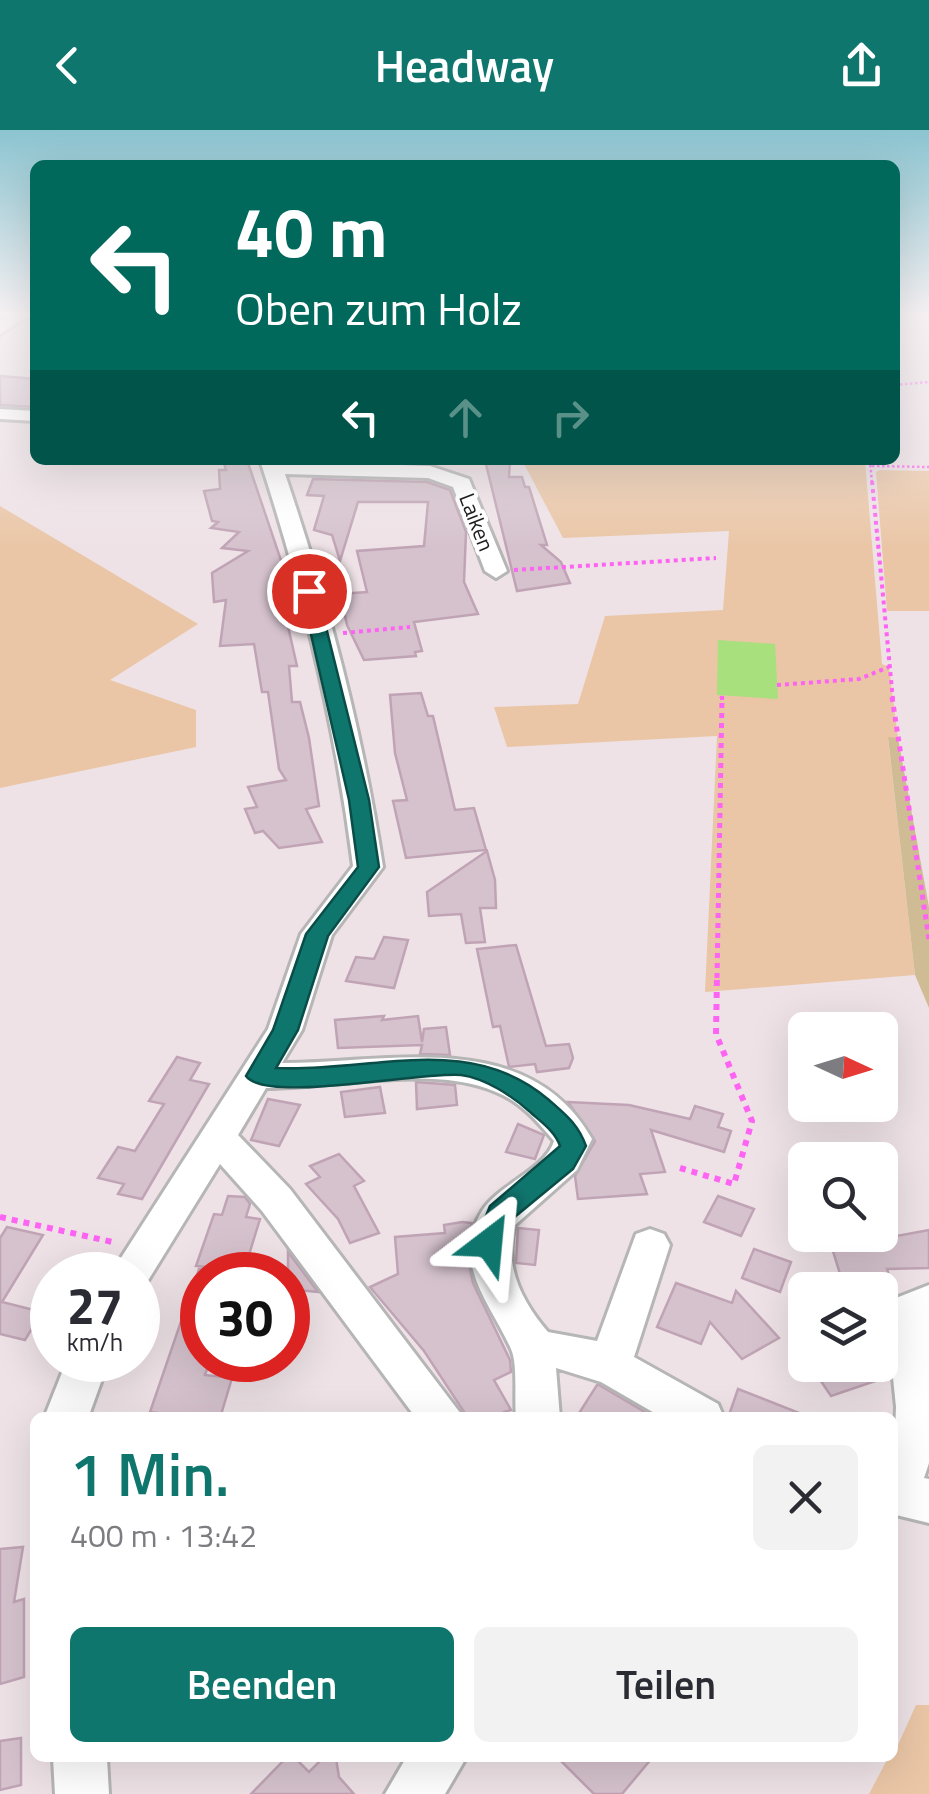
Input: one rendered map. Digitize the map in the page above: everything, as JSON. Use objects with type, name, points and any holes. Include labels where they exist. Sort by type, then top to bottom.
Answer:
[{"type":"street","points":[[0,414],[30,416]]},
{"type":"street","points":[[143,1252],[286,1030],[317,934],[368,867],[359,800],[303,560],[272,465]]},
{"type":"street","name":"Laiken","points":[[292,465],[430,472],[459,480],[496,571]]},
{"type":"street","points":[[259,1076],[309,1078],[460,1066],[509,1084],[553,1115],[573,1139],[570,1153],[500,1214],[489,1243],[503,1292],[523,1334],[539,1351]]},
{"type":"street","points":[[216,1136],[276,1200],[437,1412]]},
{"type":"street","points":[[610,1366],[650,1245]]},
{"type":"street","points":[[905,1496],[922,1431],[924,1404],[908,1320],[911,1310],[929,1302]]},
{"type":"street","points":[[537,1412],[532,1368],[539,1351],[551,1346],[610,1366],[691,1412]]},
{"type":"street","points":[[68,1412],[80,1382]]},
{"type":"street","points":[[80,1762],[82,1794]]},
{"type":"street","points":[[412,1794],[436,1762]]},
{"type":"path","points":[[871,465],[898,758],[929,939]]},
{"type":"path","points":[[900,465],[929,467]]},
{"type":"path","points":[[496,571],[716,558]]},
{"type":"path","points":[[318,635],[410,627]]},
{"type":"path","points":[[777,685],[860,679],[889,667]]},
{"type":"path","points":[[680,1168],[734,1184],[752,1120],[716,1034],[722,695]]},
{"type":"path","points":[[0,1217],[107,1252]]},
{"type":"shaded area","points":[[525,465],[865,465],[882,664],[889,667],[898,738],[888,738],[915,975],[705,992],[717,736],[507,747],[494,707],[578,704],[605,616],[723,610],[729,531],[563,538]]},
{"type":"shaded area","points":[[929,471],[929,611],[887,611],[876,472]]},
{"type":"shaded area","points":[[0,506],[198,624],[110,680],[196,710],[196,747],[0,788]]},
{"type":"shaded area","points":[[888,737],[898,738],[929,907],[929,1008],[915,975]]},
{"type":"shaded area","points":[[916,1705],[929,1705],[929,1794],[869,1794],[886,1762],[898,1762],[898,1745]]},
{"type":"green space","points":[[718,640],[775,644],[778,699],[717,695]]},
{"type":"building","points":[[0,393],[30,393],[30,407],[0,405]]},
{"type":"building","points":[[224,465],[249,465],[287,578],[283,579],[287,622],[297,666],[289,666],[292,702],[300,702],[319,806],[306,809],[322,842],[279,848],[263,831],[255,833],[245,809],[257,807],[248,787],[286,780],[279,769],[268,692],[262,692],[254,644],[220,646],[226,600],[214,602],[212,573],[248,551],[222,548],[239,532],[211,528],[218,522],[212,521],[204,491],[220,489],[219,470],[226,470]]},
{"type":"building","points":[[486,465],[510,465],[509,477],[522,477],[525,487],[529,487],[547,545],[541,545],[561,562],[570,583],[517,591]]},
{"type":"building","points":[[313,479],[427,482],[450,490],[466,532],[464,582],[478,614],[414,622],[422,651],[415,652],[416,656],[364,660],[347,625],[340,594],[367,592],[357,551],[424,546],[428,502],[358,502],[340,561],[332,535],[314,530],[324,496],[307,495]]},
{"type":"building","points":[[421,693],[428,716],[433,716],[455,810],[474,808],[486,850],[406,858],[393,801],[407,800],[395,753],[390,695]]},
{"type":"building","points":[[487,851],[495,880],[496,908],[480,908],[485,942],[466,943],[461,914],[429,916],[427,892]]},
{"type":"building","points":[[384,937],[408,940],[394,988],[346,981],[356,957],[374,959]]},
{"type":"building","points":[[516,945],[546,1046],[569,1044],[573,1058],[569,1068],[537,1072],[535,1064],[509,1067],[500,1026],[493,1027],[477,949]]},
{"type":"building","points":[[384,1016],[382,1020],[418,1016],[422,1042],[424,1029],[446,1027],[450,1055],[420,1054],[422,1045],[338,1048],[335,1020]]},
{"type":"building","points":[[177,1057],[200,1063],[190,1080],[209,1084],[142,1199],[118,1194],[124,1184],[98,1178],[118,1147],[135,1151],[164,1104],[149,1101]]},
{"type":"building","points":[[416,1082],[455,1085],[457,1105],[417,1109]]},
{"type":"building","points":[[380,1087],[385,1113],[345,1117],[341,1092]]},
{"type":"building","points":[[268,1099],[300,1105],[279,1146],[251,1140]]},
{"type":"building","points":[[568,1102],[629,1105],[690,1119],[695,1106],[723,1114],[718,1127],[731,1131],[724,1152],[651,1130],[665,1172],[640,1174],[647,1194],[578,1199],[575,1176],[595,1141]]},
{"type":"building","points":[[518,1124],[544,1135],[535,1159],[506,1152]]},
{"type":"building","points":[[339,1154],[364,1181],[354,1186],[379,1233],[350,1243],[338,1219],[306,1184],[320,1177],[310,1166]]},
{"type":"building","points":[[228,1196],[245,1197],[250,1204],[246,1217],[260,1219],[250,1252],[201,1252],[214,1214],[222,1215]]},
{"type":"building","points":[[718,1196],[754,1209],[741,1236],[704,1222]]},
{"type":"building","points":[[472,1223],[466,1248],[473,1283],[510,1360],[511,1372],[494,1380],[511,1410],[464,1412],[424,1351],[370,1287],[398,1274],[395,1237],[445,1233],[444,1225]]},
{"type":"building","points":[[7,1227],[43,1235],[2,1302],[30,1309],[30,1332],[25,1340],[0,1334],[0,1238]]},
{"type":"building","points":[[518,1228],[539,1230],[535,1265],[516,1263]]},
{"type":"building","points":[[929,1230],[929,1268],[839,1272],[833,1252],[898,1252],[898,1236]]},
{"type":"building","points":[[754,1249],[791,1262],[780,1292],[742,1278]]},
{"type":"building","points":[[676,1283],[732,1303],[736,1291],[779,1338],[742,1359],[710,1322],[701,1344],[657,1327]]},
{"type":"building","points":[[180,1324],[180,1382],[231,1382],[222,1412],[150,1412]]},
{"type":"building","points":[[822,1382],[872,1382],[831,1396]]},
{"type":"building","points":[[599,1385],[645,1412],[580,1412]]},
{"type":"building","points":[[738,1389],[797,1412],[730,1412]]},
{"type":"building","points":[[23,1547],[14,1602],[24,1599],[24,1677],[0,1684],[0,1549]]},
{"type":"building","points":[[21,1738],[21,1785],[0,1790],[0,1741]]},
{"type":"building","points":[[282,1762],[299,1762],[309,1772],[319,1762],[337,1762],[339,1777],[354,1794],[251,1794]]},
{"type":"building","points":[[562,1762],[649,1762],[622,1794],[594,1794]]},
{"type":"route","points":[[309,591],[370,852],[362,878],[317,934],[286,1030],[259,1076],[309,1078],[460,1066],[490,1075],[528,1096],[568,1131],[573,1146],[563,1162],[500,1214],[492,1226],[489,1243]]}]
